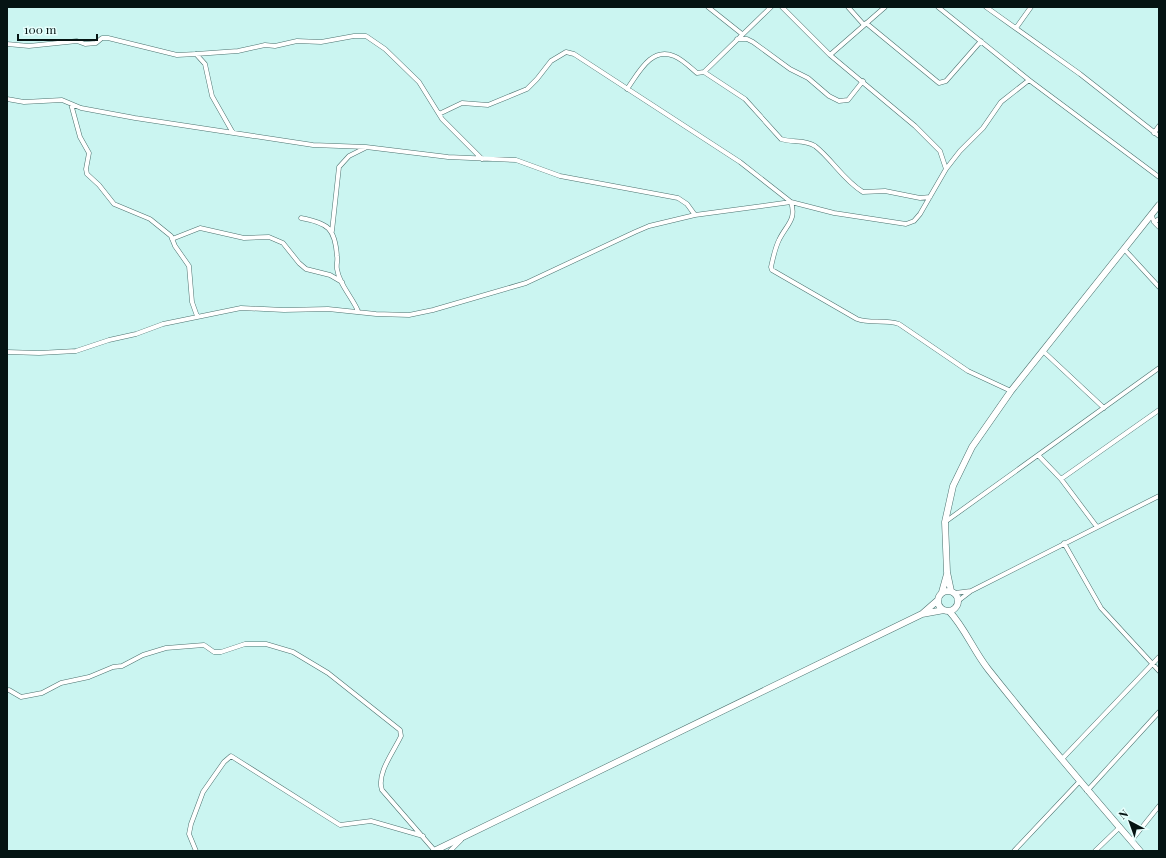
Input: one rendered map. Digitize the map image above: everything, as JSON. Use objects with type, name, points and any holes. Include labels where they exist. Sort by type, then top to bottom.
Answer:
[{"type":"main road","points":[[960,622],[957,603],[947,572],[945,522],[953,486],[972,446],[1011,391],[1044,352],[1152,216],[1159,205]]},
{"type":"main road","points":[[434,851],[922,614],[938,600],[942,592],[947,572]]},
{"type":"main road","points":[[942,592],[953,592]]},
{"type":"main road","points":[[938,600],[939,606],[947,610],[960,622],[982,660],[1079,782],[1140,851]]},
{"type":"main road","points":[[922,614],[947,610],[957,603]]},
{"type":"street","points":[[708,7],[742,34]]},
{"type":"street","points":[[627,89],[646,63],[660,54],[675,56],[697,73],[704,72],[771,7]]},
{"type":"street","points":[[782,7],[785,8],[830,55],[915,126],[940,151],[946,169]]},
{"type":"street","points":[[848,7],[865,24],[939,82],[946,81],[981,42]]},
{"type":"street","points":[[830,55],[885,7]]},
{"type":"street","points":[[938,7],[1029,80],[1159,177]]},
{"type":"street","points":[[986,7],[1080,74],[1159,136]]},
{"type":"street","points":[[1016,28],[1031,7]]},
{"type":"street","points":[[7,44],[29,46],[77,41],[85,44],[96,44],[102,38],[108,38],[177,55],[238,51],[265,45],[275,46],[297,41],[322,42],[354,36],[366,36],[385,49],[419,82],[439,114],[482,159]]},
{"type":"street","points":[[737,40],[747,39],[753,42],[790,69],[808,78],[829,96],[839,101],[848,100],[862,81]]},
{"type":"street","points":[[439,114],[462,103],[488,105],[527,89],[538,79],[551,61],[566,52],[574,54],[740,162],[792,202],[794,209],[793,216],[787,230],[780,238],[771,267],[772,270],[857,319],[865,322],[892,321],[898,324],[968,371],[1011,391]]},
{"type":"street","points":[[196,54],[205,64],[212,96],[233,133]]},
{"type":"street","points":[[704,72],[745,99],[781,139],[788,142],[808,142],[815,146],[839,173],[863,192],[885,191],[920,198],[930,197]]},
{"type":"street","points":[[7,352],[39,353],[76,351],[109,340],[136,334],[163,324],[241,308],[358,311],[376,314],[409,315],[433,310],[526,282],[642,229],[695,215],[792,202],[834,213],[906,224],[914,221],[920,214],[946,169],[960,151],[983,128],[1001,102],[1029,80]]},
{"type":"street","points":[[7,99],[24,102],[55,100],[81,108],[135,118],[312,145],[366,147],[448,157],[516,160],[560,176],[678,198],[687,204],[695,215]]},
{"type":"street","points":[[72,104],[80,137],[89,153],[86,169],[87,174],[99,185],[111,201],[150,219],[171,236],[174,246],[189,266],[192,302],[197,316]]},
{"type":"street","points":[[1154,133],[1159,126]]},
{"type":"street","points":[[358,311],[342,282],[337,268],[336,249],[332,230],[339,167],[349,156],[366,147]]},
{"type":"street","points":[[1152,216],[1154,222],[1159,227]]},
{"type":"street","points":[[301,218],[327,226],[332,230]]},
{"type":"street","points":[[1154,222],[1159,219]]},
{"type":"street","points":[[172,240],[200,228],[244,238],[269,237],[283,243],[299,263],[306,269],[330,275],[342,282]]},
{"type":"street","points":[[1125,250],[1159,288]]},
{"type":"street","points":[[1044,352],[1104,408]]},
{"type":"street","points":[[945,522],[1159,368]]},
{"type":"street","points":[[1061,479],[1159,410]]},
{"type":"street","points":[[1038,455],[1061,479],[1097,527]]},
{"type":"street","points":[[957,603],[971,591],[1159,496]]},
{"type":"street","points":[[1064,543],[1101,608],[1159,671]]},
{"type":"street","points":[[953,592],[971,591]]},
{"type":"street","points":[[9,690],[21,697],[42,693],[61,683],[89,676],[113,666],[122,666],[143,654],[166,648],[204,645],[214,652],[253,643],[279,646],[293,652],[328,673],[400,730],[400,736],[383,773],[380,785],[382,790],[423,836],[434,851]]},
{"type":"street","points":[[1062,759],[1159,657]]},
{"type":"street","points":[[1087,791],[1159,712]]},
{"type":"street","points":[[196,851],[189,834],[191,824],[201,802],[203,792],[224,762],[231,756],[340,825],[371,821],[423,836]]},
{"type":"street","points":[[1014,851],[1079,782]]},
{"type":"street","points":[[1131,841],[1159,806]]},
{"type":"street","points":[[1095,851],[1120,827]]},
{"type":"street","points":[[450,851],[465,836]]}]
